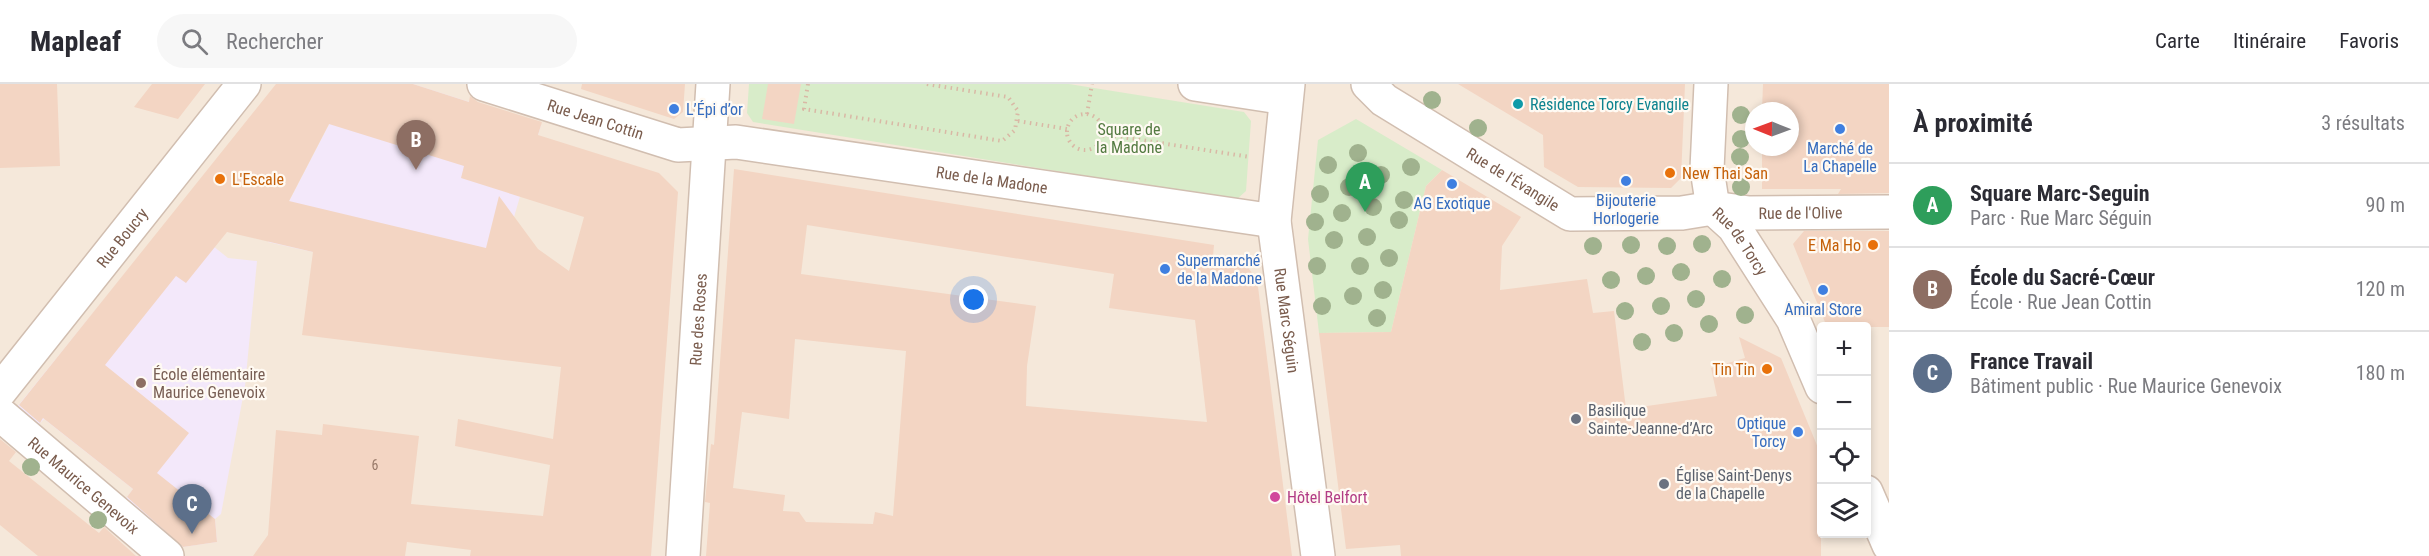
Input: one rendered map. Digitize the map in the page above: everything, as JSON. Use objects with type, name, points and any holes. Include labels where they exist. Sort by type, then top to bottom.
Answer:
[{"type":"street","name":"Rue Boucry","points":[[0,391],[244,84]]},
{"type":"street","name":"Rue Jean Cottin","points":[[484,84],[678,145],[710,142]]},
{"type":"street","name":"Rue des Roses","points":[[683,556],[714,84]]},
{"type":"street","points":[[1195,84],[1287,91]]},
{"type":"street","name":"Rue de l'Évangile","points":[[1368,84],[1384,100],[1570,214],[1682,213],[1713,208]]},
{"type":"street","name":"Rue de Torcy","points":[[1711,84],[1707,169],[1713,208],[1734,227],[1793,320],[1817,377]]},
{"type":"street","name":"Rue Marc Séguin","points":[[1287,91],[1274,221],[1318,556]]},
{"type":"street","name":"Rue de la Madone","points":[[710,142],[736,142],[1274,221]]},
{"type":"street","name":"Rue de l'Olive","points":[[1713,208],[1749,213],[1889,212]]},
{"type":"street","name":"Rue Maurice Genevoix","points":[[0,414],[167,556]]},
{"type":"street","points":[[1871,504],[1889,545]]},
{"type":"path","points":[[808,84],[804,109],[1002,141],[1015,130],[1018,121],[1015,103],[1008,97],[926,84]]},
{"type":"path","points":[[1087,114],[1092,84]]},
{"type":"path","points":[[1087,114],[1099,120],[1103,134],[1098,145],[1093,149],[1081,150],[1069,142],[1067,129],[1074,117],[1087,114]]},
{"type":"path","points":[[1018,121],[1067,129]]},
{"type":"path","points":[[1103,134],[1258,158]]},
{"type":"shaded area","points":[[0,84],[1889,84],[1889,556],[0,556]]},
{"type":"shaded area","points":[[350,84],[413,84],[541,125],[492,292],[268,242]]},
{"type":"shaded area","name":"École élémentaire Maurice Genevoix","points":[[173,214],[228,258],[257,261],[245,386],[221,514],[215,519],[217,542],[183,547],[125,500],[133,489],[44,419],[34,429],[13,412]]},
{"type":"green space","name":"Square de la Madone","points":[[749,84],[1069,84],[1244,112],[1251,121],[1246,191],[1236,200],[753,122],[747,113]]},
{"type":"green space","points":[[1356,119],[1442,170],[1426,186],[1391,332],[1319,333],[1308,239],[1318,140]]},
{"type":"building","points":[[0,84],[57,84],[60,166],[0,168]]},
{"type":"building","points":[[152,84],[205,84],[178,119],[134,107]]},
{"type":"building","points":[[276,84],[413,84],[469,102],[470,96],[478,102],[542,122],[538,135],[659,173],[678,192],[651,556],[470,556],[471,550],[407,542],[405,556],[253,556],[268,535],[276,430],[322,435],[323,424],[419,436],[411,504],[543,516],[550,465],[455,446],[458,419],[553,439],[561,367],[302,335],[313,252],[227,232],[186,283],[176,276],[105,365],[189,433],[157,473],[215,519],[217,542],[183,547],[127,497],[133,489],[43,418],[40,423],[19,405]],"holes":[[[329,124],[464,166],[461,178],[584,217],[569,271],[538,249],[499,196],[486,248],[289,201]]]},
{"type":"building","points":[[582,84],[685,84],[683,112],[674,119],[581,89]]},
{"type":"building","points":[[768,84],[801,84],[794,124],[762,119]]},
{"type":"building","points":[[1458,84],[1685,84],[1681,178],[1671,188],[1578,187],[1544,167],[1543,135]]},
{"type":"building","name":"Marché de La Chapelle","points":[[1763,84],[1889,84],[1889,193],[1838,194],[1841,189],[1762,189],[1762,156],[1799,156],[1799,102],[1762,102]]},
{"type":"building","points":[[734,169],[1214,245],[1213,256],[1245,264],[1257,279],[1292,556],[706,556],[710,503],[705,502],[711,444],[714,445]],"holes":[[[807,225],[1114,274],[1109,308],[1195,320],[1207,422],[1026,406],[1027,366],[1036,306],[801,274]],[[795,339],[906,351],[893,516],[875,512],[873,524],[806,522],[799,512],[783,511],[785,495],[733,488],[742,412],[789,419]]]},
{"type":"building","points":[[1442,170],[1521,217],[1502,246],[1500,290],[1587,279],[1593,313],[1614,311],[1626,409],[1717,396],[1711,368],[1745,358],[1739,337],[1781,358],[1817,445],[1817,538],[1821,538],[1821,556],[1401,556],[1400,545],[1346,549],[1319,333],[1391,332],[1426,186]]},
{"type":"building","points":[[1804,231],[1889,231],[1889,327],[1871,327],[1871,322],[1825,322],[1793,244]]},
{"type":"building","points":[[0,439],[16,452],[9,461],[99,533],[104,527],[136,556],[38,556],[0,525]]},
{"type":"place","name":"Résidence Torcy Evangile","points":[[1518,104]]},
{"type":"place","name":"L’Épi d’or","points":[[674,109]]},
{"type":"place","name":"Marché de La Chapelle","points":[[1840,129]]},
{"type":"place","name":"École du Sacré-Cœur","points":[[416,170]]},
{"type":"place","name":"New Thai San","points":[[1670,173]]},
{"type":"place","name":"L'Escale","points":[[220,179]]},
{"type":"place","name":"Bijouterie Horlogerie","points":[[1626,181]]},
{"type":"place","name":"AG Exotique","points":[[1452,184]]},
{"type":"place","name":"Square Marc-Seguin","points":[[1365,212]]},
{"type":"place","name":"E Ma Ho","points":[[1873,245]]},
{"type":"place","name":"Supermarché de la Madone","points":[[1165,269]]},
{"type":"place","name":"Amiral Store","points":[[1823,290]]},
{"type":"place","name":"Tin Tin","points":[[1767,369]]},
{"type":"place","name":"École élémentaire Maurice Genevoix","points":[[141,383]]},
{"type":"place","name":"Basilique Sainte-Jeanne-d’Arc","points":[[1576,419]]},
{"type":"place","name":"Optique Torcy","points":[[1798,432]]},
{"type":"place","name":"Église Saint-Denys de la Chapelle","points":[[1664,484]]},
{"type":"place","name":"Hôtel Belfort","points":[[1275,497]]},
{"type":"place","name":"France Travail","points":[[192,534]]}]
